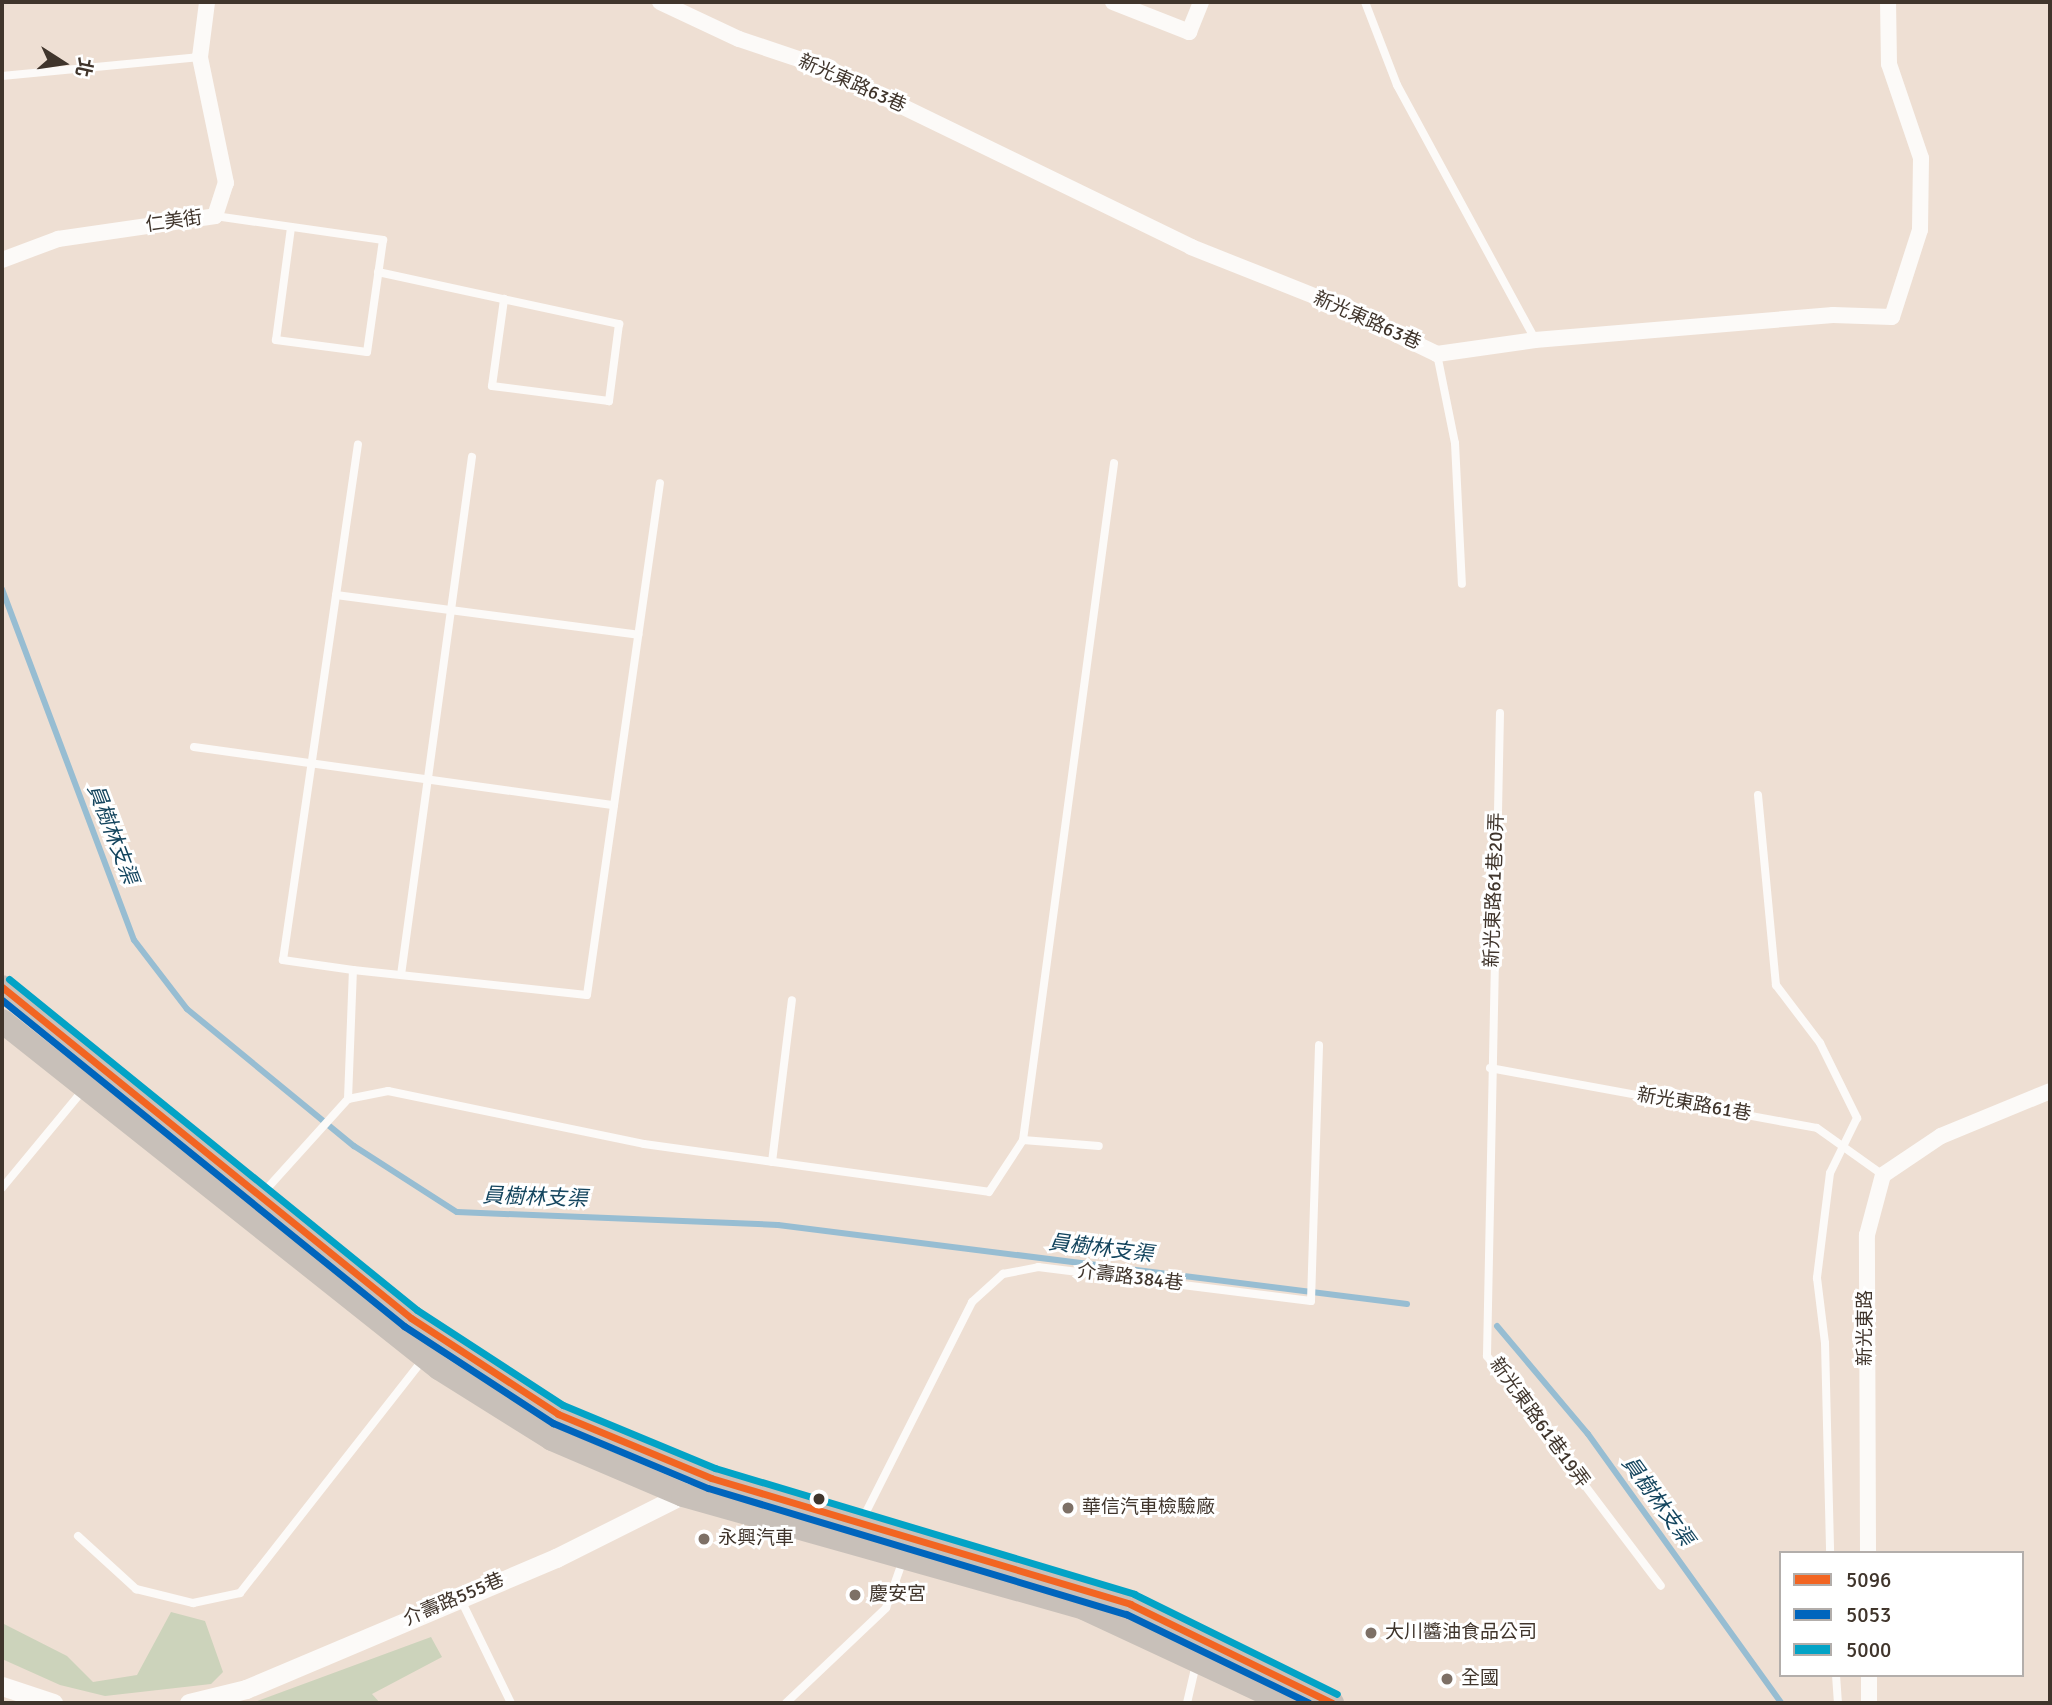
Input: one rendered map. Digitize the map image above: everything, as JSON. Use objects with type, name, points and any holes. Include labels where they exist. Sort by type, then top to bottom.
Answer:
[{"type":"main road","points":[[2,987],[103,1070],[425,1357],[552,1438],[683,1495],[857,1533],[1130,1604],[1288,1703]]},
{"type":"main road","points":[[2,1021],[86,1088],[411,1318],[558,1414],[711,1478],[857,1533]]},
{"type":"main road","points":[[1199,1649],[1332,1703]]},
{"type":"street","name":"仁美街","points":[[2,260],[58,240],[215,216],[226,183],[200,57],[207,2]]},
{"type":"street","name":"新光東路63巷","points":[[660,2],[739,39],[819,66],[1179,242],[1392,330],[1437,354],[1535,340],[1833,315],[1892,317],[1920,230],[1921,158],[1889,64],[1888,2]]},
{"type":"street","points":[[1113,2],[1189,32],[1201,2]]},
{"type":"street","points":[[1883,1175],[1941,1136],[2050,1091]]},
{"type":"street","name":"新光東路","points":[[1868,1551],[1867,1235],[1883,1175]]},
{"type":"street","name":"介壽路555巷","points":[[189,1703],[246,1689],[556,1558],[683,1495],[711,1478]]},
{"type":"street","points":[[1869,1677],[1869,1703]]},
{"type":"street","points":[[2,1686],[53,1703]]},
{"type":"lane","points":[[1365,2],[1397,85],[1535,340]]},
{"type":"lane","points":[[2,76],[200,57]]},
{"type":"lane","points":[[215,216],[383,240],[367,352],[276,340],[291,227]]},
{"type":"lane","points":[[378,272],[445,286],[619,324],[609,401],[492,386],[504,299]]},
{"type":"lane","points":[[1437,354],[1455,443],[1462,584]]},
{"type":"lane","points":[[358,444],[283,960],[353,970],[587,995],[660,483]]},
{"type":"lane","points":[[401,975],[472,457]]},
{"type":"lane","points":[[253,1205],[348,1100],[388,1091],[644,1144],[989,1192],[1023,1140],[1114,463]]},
{"type":"lane","points":[[336,595],[638,635]]},
{"type":"lane","name":"新光東路61巷20弄","points":[[1490,1068],[1500,713]]},
{"type":"lane","points":[[194,747],[614,805]]},
{"type":"lane","points":[[1758,795],[1776,985],[1820,1043],[1857,1118],[1830,1173],[1817,1278],[1825,1343],[1830,1551]]},
{"type":"lane","points":[[348,1100],[353,970]]},
{"type":"lane","points":[[772,1162],[792,1000]]},
{"type":"lane","name":"介壽路384巷","points":[[857,1533],[972,1302],[1003,1274],[1038,1267],[1311,1301],[1319,1045]]},
{"type":"lane","name":"新光東路61巷","points":[[1490,1068],[1817,1128],[1883,1175]]},
{"type":"lane","name":"新光東路61巷19弄","points":[[1490,1068],[1487,1356],[1661,1586]]},
{"type":"lane","points":[[2,1188],[103,1070]]},
{"type":"lane","points":[[1023,1140],[1098,1146]]},
{"type":"lane","points":[[79,1536],[136,1589],[193,1603],[240,1593],[425,1357]]},
{"type":"lane","points":[[786,1703],[886,1608],[907,1547]]},
{"type":"lane","points":[[460,1598],[511,1703]]},
{"type":"lane","points":[[1187,1703],[1199,1649]]},
{"type":"lane","points":[[1836,1677],[1838,1703]]},
{"type":"green space","points":[[171,1612],[205,1621],[223,1672],[211,1684],[105,1696],[60,1685],[2,1659],[2,1623],[67,1656],[93,1682],[137,1675]]},
{"type":"green space","points":[[431,1637],[442,1657],[372,1694],[380,1703],[252,1703]]},
{"type":"waterway","name":"員樹林支渠","points":[[2,589],[134,940],[187,1009],[354,1146],[457,1212],[778,1225],[1407,1304]]},
{"type":"waterway","name":"員樹林支渠","points":[[1497,1326],[1588,1434],[1781,1703]]},
{"type":"transit line","name":"5000","points":[[9,979],[417,1310],[563,1405],[715,1468],[1134,1594],[1337,1694]]},
{"type":"transit line","name":"5096","points":[[2,987],[411,1318],[558,1414],[711,1478],[1130,1604],[1332,1703]]},
{"type":"transit line","name":"5053","points":[[2,1000],[404,1326],[553,1423],[708,1488],[1126,1614],[1309,1703]]},
{"type":"place","name":"華信汽車檢驗廠","points":[[1068,1508]]},
{"type":"place","name":"永興汽車","points":[[704,1539]]},
{"type":"place","name":"慶安宮","points":[[855,1595]]},
{"type":"place","name":"大川醬油食品公司","points":[[1371,1633]]},
{"type":"place","name":"全國","points":[[1447,1679]]}]
